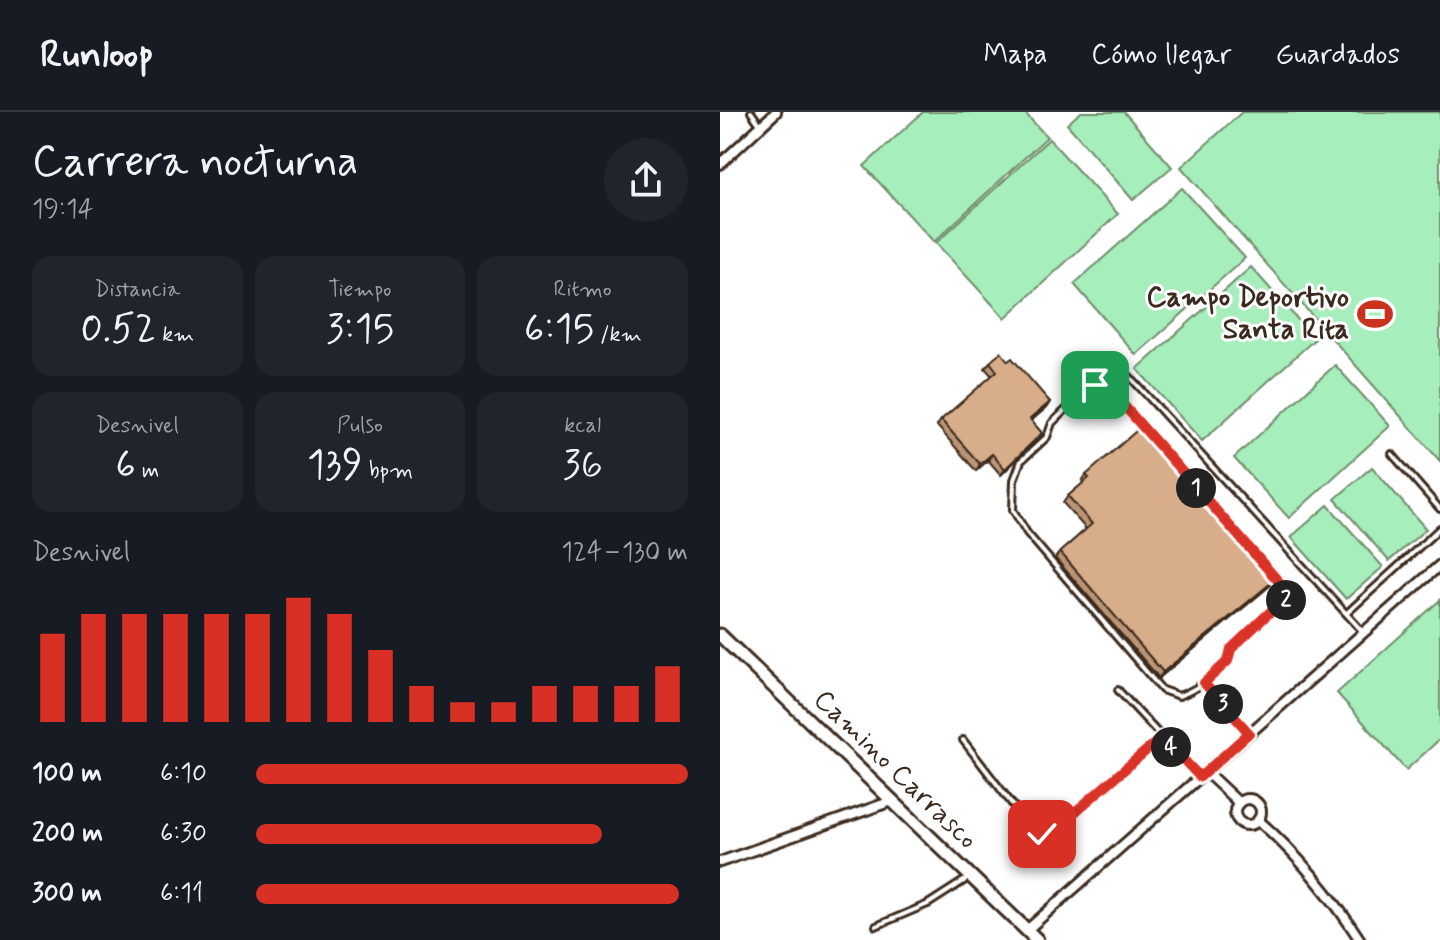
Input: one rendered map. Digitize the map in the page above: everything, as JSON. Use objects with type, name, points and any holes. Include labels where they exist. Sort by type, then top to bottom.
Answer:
[{"type":"main road","name":"Camino Carrasco","points":[[720,635],[1037,940]]},
{"type":"street","points":[[720,164],[776,112]]},
{"type":"street","points":[[1027,930],[1440,565]]},
{"type":"street","points":[[1203,775],[1239,803]]},
{"type":"street","points":[[1245,799],[1259,805],[1261,813],[1258,820],[1251,825],[1243,824],[1235,810],[1239,803],[1245,799]]},
{"type":"street","points":[[720,862],[892,801]]},
{"type":"street","points":[[1258,820],[1306,867],[1360,940]]},
{"type":"lane","points":[[751,112],[761,126]]},
{"type":"lane","points":[[1120,366],[1363,632]]},
{"type":"lane","points":[[1101,385],[1112,392],[1287,591],[1286,599],[1231,649],[1228,661],[1204,683],[1179,696],[1162,690],[1027,533],[1013,510],[1014,480],[1021,461],[1047,437],[1052,423],[1090,386],[1101,385]]},
{"type":"lane","points":[[1392,454],[1440,509]]},
{"type":"lane","points":[[1346,613],[1440,528]]},
{"type":"lane","points":[[1204,683],[1249,733]]},
{"type":"lane","points":[[1118,690],[1203,775]]},
{"type":"lane","points":[[963,740],[1032,830],[1042,834],[1053,831],[1162,737]]},
{"type":"lane","points":[[876,926],[928,904],[971,876]]},
{"type":"green space","points":[[923,112],[1024,112],[1047,137],[934,242],[864,166]]},
{"type":"green space","points":[[1081,112],[1124,112],[1172,167],[1133,200],[1067,124]]},
{"type":"green space","name":"Campo Deportivo Santa Rita","points":[[1242,112],[1440,112],[1440,461],[1181,167]]},
{"type":"green space","points":[[1049,139],[1118,214],[1005,318],[936,243]]},
{"type":"green space","points":[[1182,188],[1245,258],[1136,355],[1074,284]]},
{"type":"green space","points":[[1251,267],[1315,339],[1202,441],[1137,369]]},
{"type":"green space","points":[[1335,365],[1390,426],[1289,518],[1234,458]]},
{"type":"green space","points":[[1372,467],[1426,529],[1389,561],[1335,499]]},
{"type":"green space","points":[[1328,505],[1383,567],[1346,599],[1291,537]]},
{"type":"green space","points":[[1440,600],[1440,739],[1406,770],[1337,693]]},
{"type":"building","points":[[1001,352],[1008,361],[1012,358],[1050,402],[1030,419],[1042,433],[1005,469],[992,454],[980,464],[941,420],[997,371],[990,362]]},
{"type":"building","points":[[1143,425],[1277,578],[1163,672],[1060,552],[1092,524],[1068,496],[1089,478],[1086,475]]},
{"type":"place","name":"Campo Deportivo Santa Rita","points":[[1375,314]]},
{"type":"route","points":[[1042,834],[1053,831],[1162,737],[1200,777],[1249,733],[1204,683],[1228,661],[1231,649],[1288,595],[1112,392],[1107,387],[1095,385]]}]
